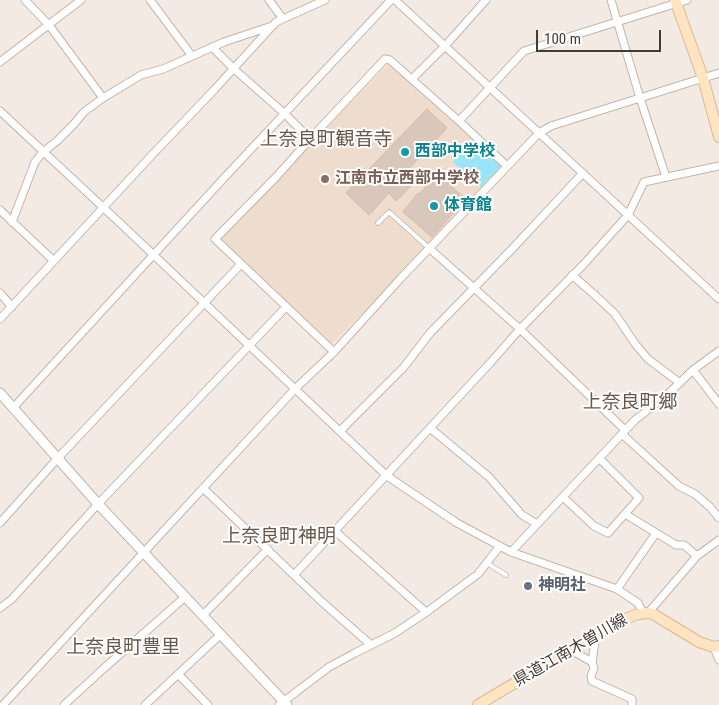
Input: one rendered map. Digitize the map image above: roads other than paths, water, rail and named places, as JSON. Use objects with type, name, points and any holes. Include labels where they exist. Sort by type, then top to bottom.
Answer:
[{"type":"main road","points":[[676,2],[702,78],[719,137]]},
{"type":"main road","name":"県道江南木曽川線","points":[[480,705],[626,618],[646,613],[657,616],[694,640],[717,646]]},
{"type":"street","points":[[25,0],[48,24],[103,98]]},
{"type":"street","points":[[0,62],[81,0]]},
{"type":"street","points":[[150,0],[192,56]]},
{"type":"street","points":[[0,320],[276,22],[325,0]]},
{"type":"street","points":[[13,408],[391,0]]},
{"type":"street","points":[[396,0],[719,300]]},
{"type":"street","points":[[412,79],[445,46],[486,0]]},
{"type":"street","points":[[611,0],[666,177]]},
{"type":"street","points":[[459,121],[524,51],[687,0]]},
{"type":"street","points":[[273,1],[283,18]]},
{"type":"street","points":[[12,222],[35,162],[84,112],[141,75],[163,69],[224,42],[272,26]]},
{"type":"street","points":[[212,47],[310,138]]},
{"type":"street","points":[[334,352],[215,239],[277,176],[310,138],[385,59],[390,60],[412,79],[507,166]]},
{"type":"street","points":[[7,703],[143,552],[295,389],[334,352],[429,248],[539,133],[550,126],[719,73]]},
{"type":"street","points":[[0,111],[387,476],[457,523],[511,552],[617,589],[638,603],[646,613],[697,556],[719,540]]},
{"type":"street","points":[[294,575],[628,216],[644,182],[719,166]]},
{"type":"street","points":[[340,431],[404,367],[430,334],[583,173]]},
{"type":"street","points":[[0,210],[54,261]]},
{"type":"street","points":[[429,248],[520,330],[679,486],[695,494],[719,518]]},
{"type":"street","points":[[0,523],[57,459],[241,264]]},
{"type":"street","points":[[572,275],[615,314],[636,345],[648,358],[680,383]]},
{"type":"street","points":[[0,293],[12,307]]},
{"type":"street","points":[[0,608],[12,599],[98,504],[286,307]]},
{"type":"street","points":[[511,552],[635,420],[719,350]]},
{"type":"street","points":[[693,370],[719,404]]},
{"type":"street","points":[[0,393],[57,459],[203,615],[283,704],[329,667],[395,633],[426,612],[478,574],[500,546]]},
{"type":"street","points":[[430,428],[489,477],[522,515],[537,524]]},
{"type":"street","points":[[562,497],[594,526],[608,532],[639,498],[600,458]]},
{"type":"street","points":[[203,488],[321,601],[371,645]]},
{"type":"street","points":[[624,514],[676,545],[684,545],[697,556]]},
{"type":"street","points":[[335,531],[426,612]]},
{"type":"street","points":[[617,589],[656,533]]},
{"type":"street","points":[[203,615],[268,549]]},
{"type":"street","points":[[64,705],[185,597]]},
{"type":"street","points":[[149,704],[220,635]]},
{"type":"street","points":[[596,635],[592,662],[594,668],[591,676],[592,681],[632,699],[632,705]]},
{"type":"street","points":[[717,646],[719,660]]},
{"type":"street","points":[[570,650],[592,662]]},
{"type":"street","points":[[178,674],[208,705]]},
{"type":"lane","points":[[378,223],[389,212],[429,248]]},
{"type":"lane","points":[[487,563],[506,575]]},
{"type":"water","points":[[472,141],[501,166],[481,187],[453,162]]},
{"type":"place","name":"西部中学校","points":[[405,152]]},
{"type":"place","name":"江南市立西部中学校","points":[[325,179]]},
{"type":"place","name":"体育館","points":[[434,206]]},
{"type":"place","name":"神明社","points":[[528,586]]},
{"type":"district","name":"上奈良町観音寺","points":[[326,140]]},
{"type":"district","name":"上奈良町郷","points":[[630,403]]},
{"type":"district","name":"上奈良町神明","points":[[279,537]]},
{"type":"district","name":"上奈良町豊里","points":[[123,648]]}]
